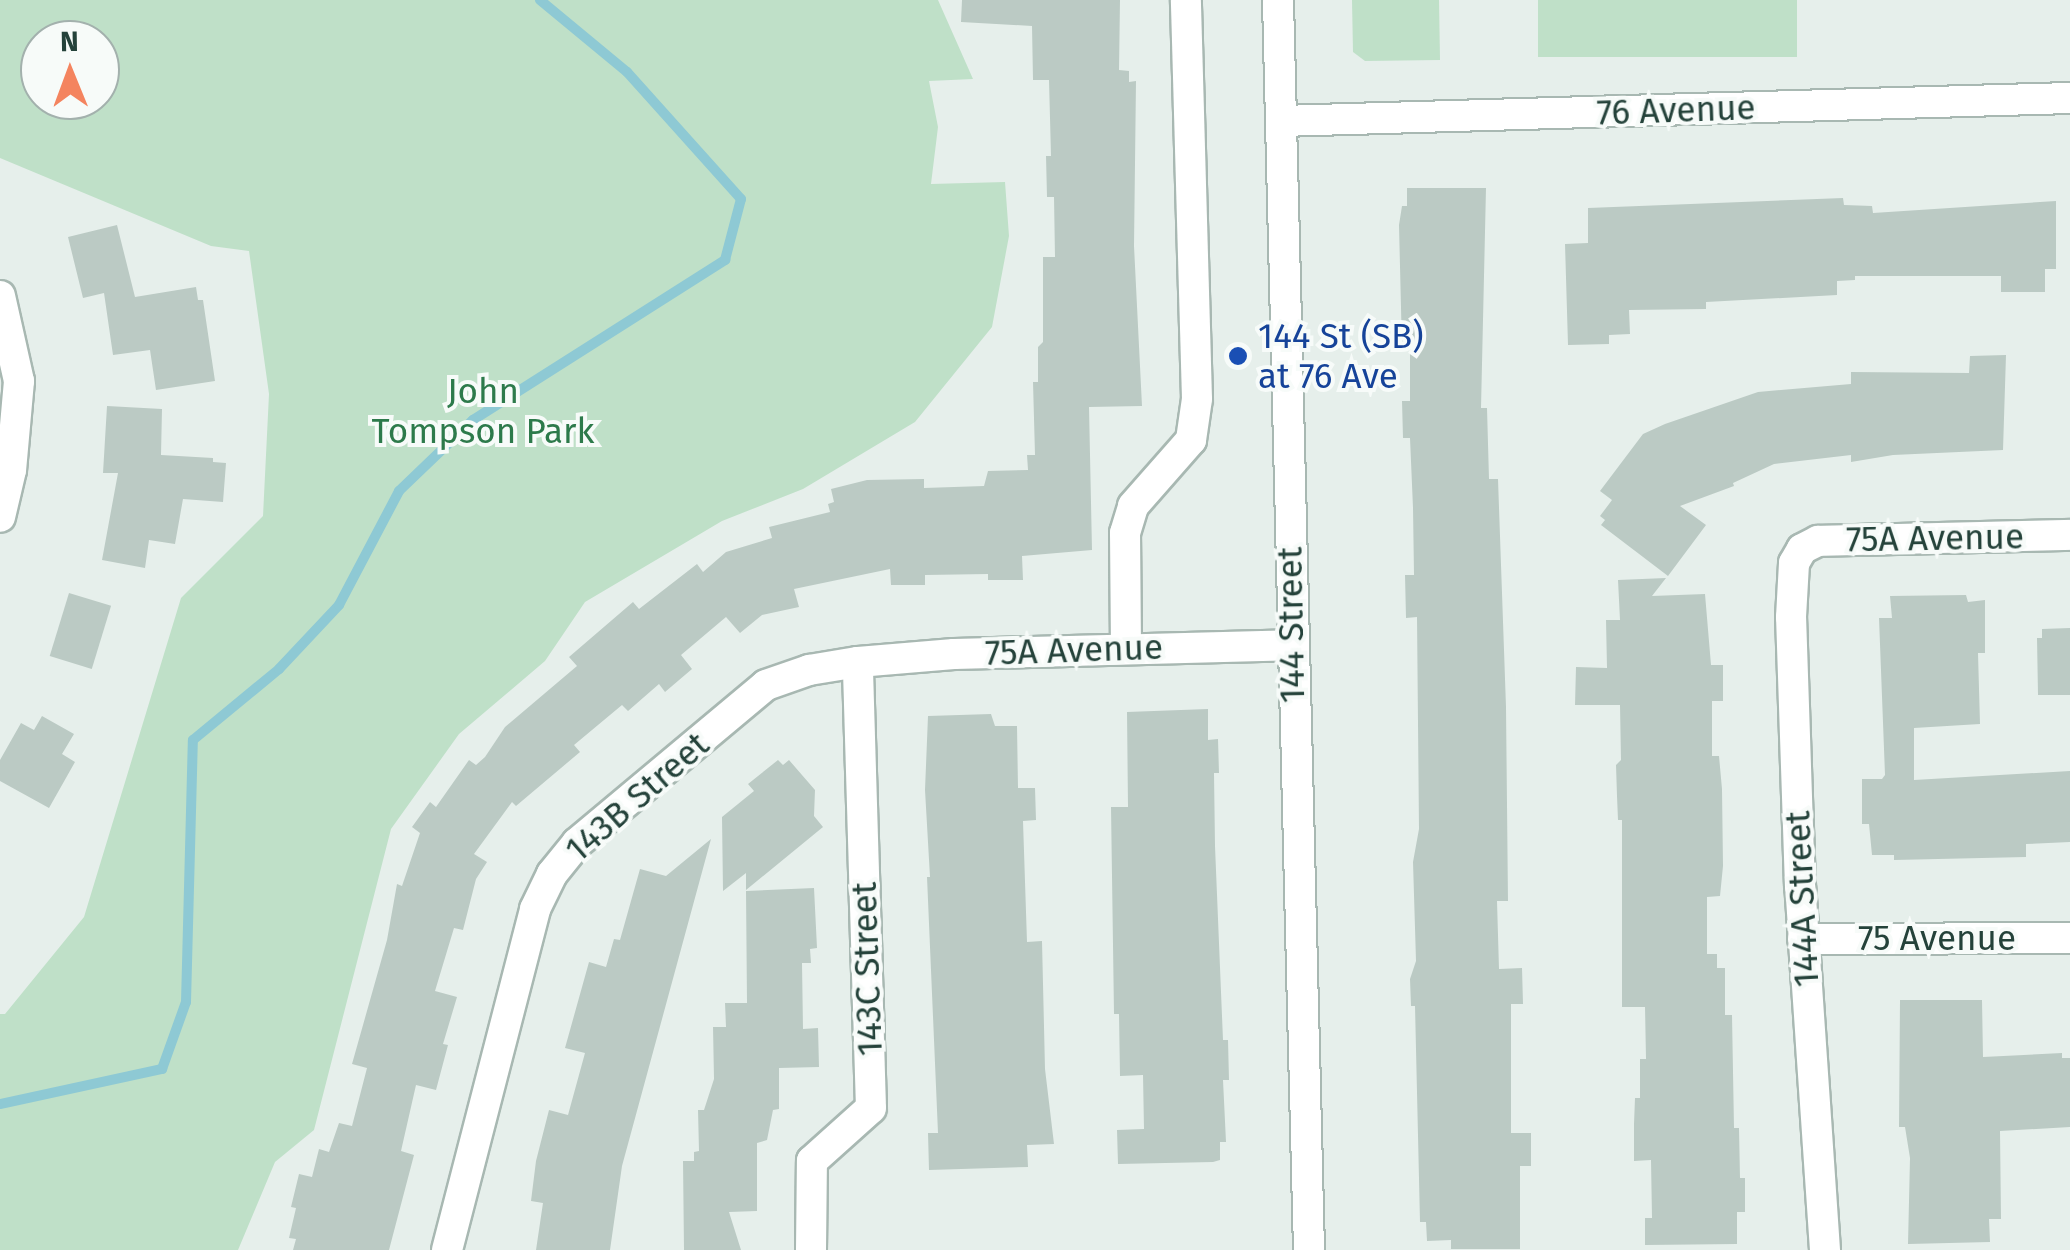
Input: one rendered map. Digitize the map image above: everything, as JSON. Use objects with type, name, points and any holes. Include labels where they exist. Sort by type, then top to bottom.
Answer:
[{"type":"street","points":[[1126,646],[1125,533],[1134,506],[1191,440],[1197,399],[1186,0]]},
{"type":"street","name":"144 Street","points":[[1278,0],[1291,646],[1309,1250]]},
{"type":"street","name":"76 Avenue","points":[[1281,121],[2070,98]]},
{"type":"street","points":[[0,296],[19,382],[12,470],[0,517]]},
{"type":"street","name":"75A Avenue","points":[[1802,549],[1818,540],[2070,535]]},
{"type":"street","name":"144A Street","points":[[1802,549],[1794,563],[1791,617],[1803,939],[1825,1250]]},
{"type":"street","name":"75A Avenue","points":[[858,662],[1126,646],[1291,646]]},
{"type":"street","name":"143C Street","points":[[811,1250],[812,1161],[871,1108],[858,662]]},
{"type":"street","name":"143B Street","points":[[447,1250],[536,909],[552,874],[578,843],[766,686],[809,670],[858,662]]},
{"type":"street","name":"75 Avenue","points":[[1803,939],[2070,938]]},
{"type":"green space","name":"John Tompson Park","points":[[0,0],[938,0],[973,79],[929,81],[938,127],[931,184],[1005,182],[1009,236],[992,327],[915,422],[803,489],[722,521],[585,602],[545,661],[459,734],[391,829],[314,1130],[275,1162],[238,1250],[0,1250],[0,1014],[5,1014],[84,917],[181,598],[263,516],[269,394],[249,251],[211,246],[0,158]]},
{"type":"green space","points":[[1352,0],[1439,0],[1440,60],[1365,61],[1353,52]]},
{"type":"green space","points":[[1538,0],[1797,0],[1797,57],[1538,57]]},
{"type":"building","points":[[962,0],[1120,0],[1119,70],[1129,71],[1129,82],[1136,81],[1134,246],[1142,406],[1089,407],[1092,550],[1022,556],[1023,580],[988,580],[988,574],[925,575],[925,585],[891,585],[890,569],[794,589],[799,607],[762,615],[740,633],[726,617],[681,655],[692,669],[665,692],[659,684],[628,711],[622,705],[574,745],[580,752],[516,806],[512,802],[474,854],[487,862],[476,879],[463,930],[454,928],[435,991],[457,997],[443,1044],[448,1045],[436,1090],[416,1085],[401,1151],[414,1155],[389,1250],[293,1250],[296,1239],[289,1238],[296,1208],[291,1207],[299,1174],[312,1177],[319,1149],[329,1152],[339,1123],[352,1126],[367,1068],[352,1064],[387,940],[397,884],[402,886],[420,833],[412,827],[430,802],[436,807],[469,760],[476,765],[485,757],[505,727],[577,666],[569,657],[633,602],[639,609],[697,564],[703,572],[726,552],[772,538],[769,527],[830,512],[828,504],[834,502],[831,489],[867,480],[924,479],[924,488],[984,486],[988,471],[1028,470],[1027,455],[1035,455],[1033,382],[1038,382],[1038,347],[1043,342],[1043,257],[1055,257],[1054,197],[1047,197],[1046,156],[1051,156],[1049,80],[1033,80],[1032,26],[961,22]]},
{"type":"building","points":[[1407,188],[1486,188],[1481,408],[1487,408],[1489,479],[1498,479],[1506,707],[1508,901],[1497,901],[1499,969],[1522,968],[1523,1004],[1511,1004],[1511,1133],[1531,1133],[1531,1166],[1520,1166],[1520,1249],[1451,1249],[1451,1240],[1427,1241],[1426,1222],[1420,1222],[1415,1006],[1411,1006],[1410,979],[1416,961],[1413,862],[1419,829],[1417,617],[1406,618],[1405,575],[1414,575],[1413,508],[1410,438],[1403,438],[1402,401],[1410,401],[1410,349],[1402,349],[1399,225],[1402,206],[1407,206]]},
{"type":"building","points":[[1843,198],[1844,205],[1872,206],[1873,213],[2056,201],[2056,269],[2045,269],[2045,292],[2001,292],[2001,276],[1855,276],[1855,280],[1837,281],[1837,295],[1706,302],[1706,309],[1629,310],[1630,334],[1609,335],[1609,344],[1568,345],[1565,244],[1588,243],[1588,208]]},
{"type":"building","points":[[117,225],[135,297],[196,287],[198,300],[203,300],[215,381],[156,390],[150,350],[113,355],[104,293],[83,298],[68,237]]},
{"type":"building","points":[[2006,355],[2003,450],[1893,455],[1851,462],[1851,455],[1774,464],[1733,483],[1734,486],[1680,506],[1706,525],[1668,576],[1601,525],[1605,520],[1600,516],[1612,500],[1600,491],[1643,434],[1665,424],[1758,392],[1851,384],[1851,372],[1969,373],[1970,356]]},
{"type":"building","points":[[107,406],[162,409],[161,455],[213,458],[213,462],[226,463],[223,502],[183,499],[175,544],[149,540],[145,568],[102,560],[118,473],[103,473]]},
{"type":"building","points":[[1666,578],[1652,596],[1705,594],[1711,665],[1723,665],[1723,701],[1712,701],[1712,756],[1719,756],[1723,866],[1720,896],[1707,897],[1707,954],[1717,954],[1717,968],[1725,968],[1725,1015],[1732,1015],[1734,1128],[1739,1128],[1740,1178],[1745,1178],[1745,1212],[1737,1212],[1737,1244],[1645,1245],[1645,1218],[1652,1218],[1651,1160],[1634,1161],[1634,1124],[1635,1098],[1640,1098],[1640,1059],[1646,1059],[1645,1007],[1622,1007],[1622,820],[1618,820],[1616,765],[1621,760],[1620,705],[1575,705],[1576,667],[1607,668],[1606,620],[1620,620],[1618,580]]},
{"type":"building","points":[[69,593],[111,606],[92,669],[50,656]]},
{"type":"building","points":[[1966,595],[1968,602],[1985,600],[1985,653],[1978,653],[1980,724],[1914,728],[1914,780],[2070,771],[2070,842],[2026,844],[2026,857],[1894,860],[1894,855],[1872,855],[1869,824],[1862,824],[1862,779],[1882,779],[1885,775],[1879,618],[1892,618],[1890,596]]},
{"type":"building","points":[[2070,628],[2070,695],[2038,695],[2037,638],[2042,638],[2042,629]]},
{"type":"building","points":[[1208,709],[1208,740],[1218,739],[1219,773],[1214,773],[1215,846],[1223,1040],[1228,1040],[1229,1080],[1223,1080],[1226,1142],[1220,1142],[1220,1160],[1213,1162],[1118,1164],[1117,1130],[1144,1129],[1143,1075],[1120,1076],[1119,1014],[1114,1014],[1111,807],[1128,807],[1127,712]]},
{"type":"building","points":[[991,714],[995,726],[1017,726],[1018,788],[1035,788],[1036,820],[1023,821],[1027,942],[1042,941],[1045,1069],[1054,1144],[1027,1145],[1028,1167],[929,1170],[928,1133],[938,1133],[927,877],[928,716]]},
{"type":"building","points":[[42,716],[74,734],[62,754],[75,762],[49,808],[0,781],[0,760],[21,723],[34,730]]},
{"type":"building","points":[[778,760],[783,765],[789,760],[815,790],[814,816],[823,827],[746,890],[746,873],[723,891],[722,817],[754,791],[748,784]]},
{"type":"building","points":[[711,839],[622,1166],[610,1250],[536,1250],[543,1203],[531,1201],[536,1161],[549,1110],[568,1115],[585,1053],[565,1048],[589,962],[606,967],[614,939],[620,940],[640,869],[666,876]]},
{"type":"building","points":[[814,888],[817,948],[810,949],[811,963],[802,963],[803,1029],[818,1028],[819,1067],[779,1068],[779,1109],[773,1110],[767,1140],[757,1143],[757,1211],[729,1212],[741,1250],[684,1250],[683,1161],[694,1161],[694,1152],[699,1151],[698,1110],[704,1110],[714,1079],[713,1027],[726,1027],[725,1003],[747,1003],[746,891]]},
{"type":"building","points":[[1900,1000],[1982,1000],[1983,1057],[2062,1053],[2062,1058],[2070,1058],[2070,1127],[2000,1131],[2001,1219],[1989,1219],[1990,1242],[1908,1244],[1910,1158],[1905,1127],[1899,1127]]},
{"type":"waterway","points":[[0,1104],[162,1069],[186,1002],[193,740],[279,669],[339,605],[399,491],[473,420],[725,260],[741,199],[627,72],[540,0]]},
{"type":"place","name":"144 St (SB) at 76 Ave","points":[[1238,356]]}]
